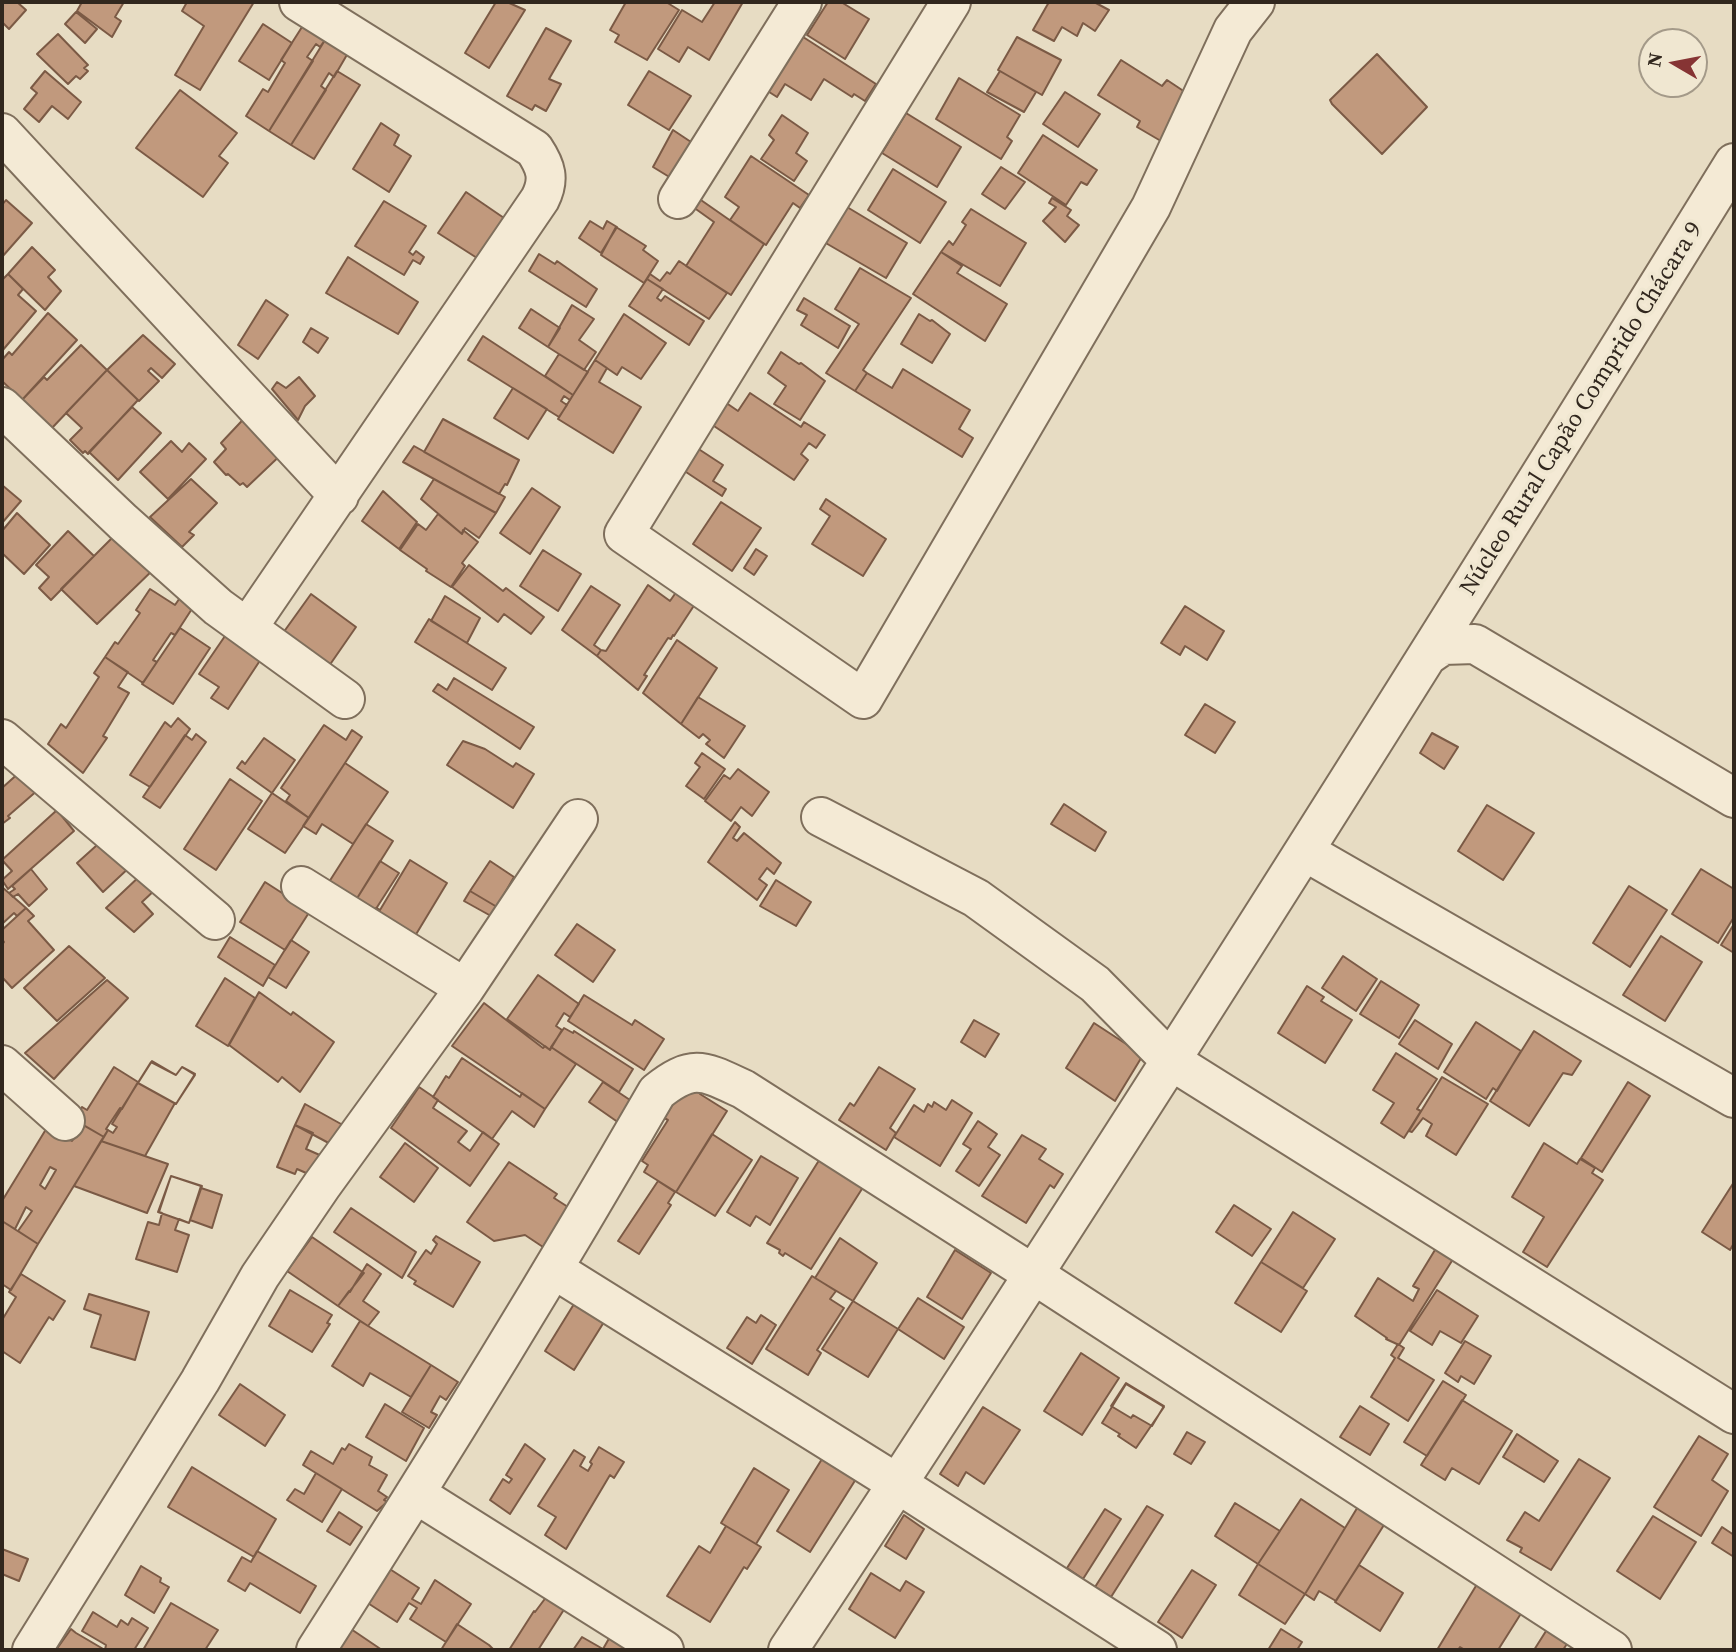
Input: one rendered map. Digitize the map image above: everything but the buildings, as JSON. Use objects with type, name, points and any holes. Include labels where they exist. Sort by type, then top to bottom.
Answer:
[{"type":"street","points":[[248,627],[546,187],[547,174],[534,149],[299,2]]},
{"type":"street","points":[[951,2],[624,534],[863,699],[1152,207],[1233,30],[1255,2]]},
{"type":"street","points":[[678,199],[798,3]]},
{"type":"street","points":[[2,133],[339,496]]},
{"type":"street","name":"Núcleo Rural Capão Comprido Chácara 9","points":[[788,1650],[898,1484],[1430,654],[1734,163]]},
{"type":"street","points":[[2,407],[218,607],[345,699]]},
{"type":"street","points":[[1430,654],[1443,645],[1475,644],[1734,798]]},
{"type":"street","points":[[2,739],[215,920]]},
{"type":"street","points":[[821,817],[976,898],[1095,984],[1170,1060],[1734,1413]]},
{"type":"street","points":[[32,1650],[200,1381],[260,1276],[322,1185],[465,988],[578,819]]},
{"type":"street","points":[[1304,851],[1734,1098]]},
{"type":"street","points":[[302,886],[465,988]]},
{"type":"street","points":[[2,1065],[65,1121]]},
{"type":"street","points":[[316,1650],[555,1269],[657,1092],[675,1077],[690,1072],[709,1073],[743,1089],[1612,1650]]},
{"type":"street","points":[[555,1269],[1157,1650]]},
{"type":"street","points":[[416,1494],[664,1650]]}]
